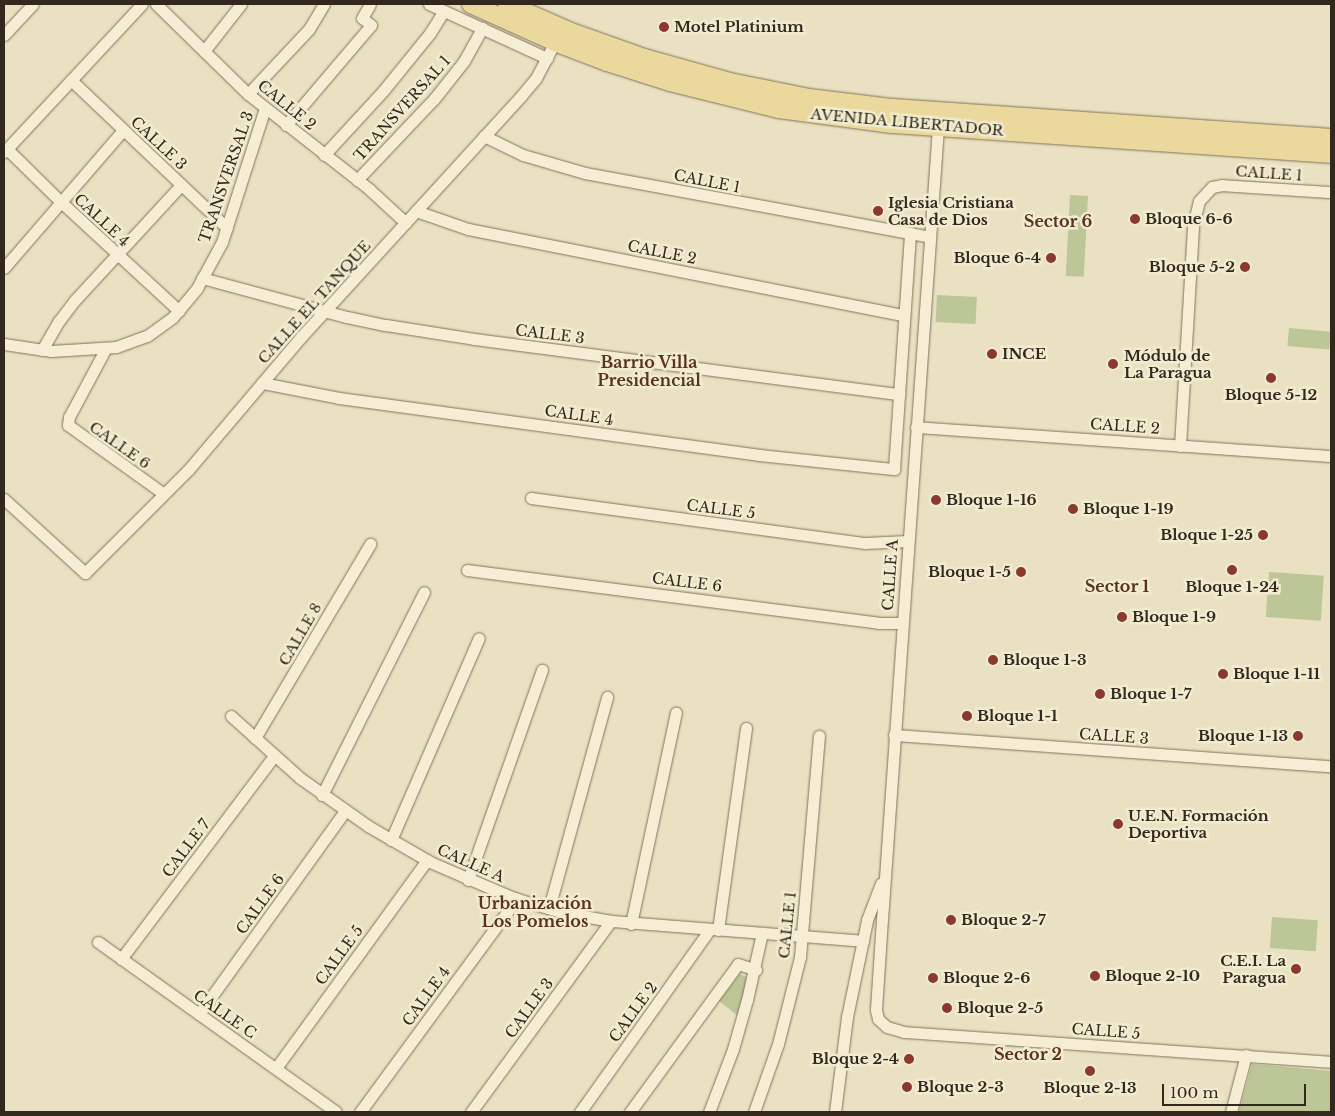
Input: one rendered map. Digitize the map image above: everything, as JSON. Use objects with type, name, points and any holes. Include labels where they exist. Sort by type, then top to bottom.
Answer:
[{"type":"main road","name":"AVENIDA LIBERTADOR","points":[[471,4],[551,50],[751,102],[846,119],[939,119],[1331,138]]},
{"type":"main road","name":"AVENIDA LIBERTADOR","points":[[507,4],[590,40],[674,67],[721,80],[839,102],[939,119],[1331,154]]},
{"type":"street","points":[[4,35],[33,4]]},
{"type":"street","points":[[6,151],[142,4]]},
{"type":"street","name":"CALLE 2","points":[[156,4],[248,94],[357,180],[406,223]]},
{"type":"street","points":[[204,51],[241,4]]},
{"type":"street","points":[[248,94],[309,29],[324,4]]},
{"type":"street","points":[[286,125],[371,25],[362,18],[370,4]]},
{"type":"street","name":"AVENIDA LIBERTADOR","points":[[429,4],[482,28],[551,50]]},
{"type":"street","points":[[324,154],[396,76],[430,33],[444,11]]},
{"type":"street","name":"TRANSVERSAL 1","points":[[357,180],[434,99],[464,61],[482,28]]},
{"type":"street","name":"CALLE EL TANQUE","points":[[4,499],[85,573],[189,469],[325,311],[521,96],[536,78],[551,50]]},
{"type":"street","name":"CALLE 3","points":[[71,80],[227,228]]},
{"type":"street","name":"TRANSVERSAL 3","points":[[106,348],[147,336],[160,328],[179,311],[202,278],[227,228],[265,108]]},
{"type":"street","name":"CALLE A","points":[[881,1024],[876,1010],[939,119]]},
{"type":"street","points":[[4,268],[123,130]]},
{"type":"street","name":"CALLE 1","points":[[484,136],[522,155],[585,173],[930,237]]},
{"type":"street","name":"CALLE 4","points":[[6,151],[179,311]]},
{"type":"street","points":[[42,350],[66,311],[181,185]]},
{"type":"street","name":"CALLE 1","points":[[1180,446],[1194,218],[1199,201],[1207,191],[1217,185],[1331,192]]},
{"type":"street","name":"CALLE 2","points":[[416,212],[468,229],[904,315]]},
{"type":"street","points":[[896,435],[910,233]]},
{"type":"street","name":"CALLE 3","points":[[202,278],[365,322],[474,339],[899,394]]},
{"type":"street","points":[[4,344],[42,350],[72,352],[106,348]]},
{"type":"street","name":"CALLE 6","points":[[106,348],[69,417],[68,425],[164,494]]},
{"type":"street","points":[[901,364],[921,366]]},
{"type":"street","name":"CALLE 4","points":[[262,383],[339,398],[750,454],[894,469],[896,435]]},
{"type":"street","name":"CALLE 2","points":[[896,435],[916,432],[1331,456]]},
{"type":"street","name":"CALLE 5","points":[[531,498],[865,543],[908,541]]},
{"type":"street","name":"CALLE 8","points":[[255,738],[370,544]]},
{"type":"street","name":"CALLE 6","points":[[467,570],[879,623],[902,623]]},
{"type":"street","points":[[322,796],[424,592]]},
{"type":"street","points":[[392,840],[479,638]]},
{"type":"street","points":[[468,880],[542,670]]},
{"type":"street","points":[[549,908],[607,697]]},
{"type":"street","points":[[631,924],[676,713]]},
{"type":"street","name":"CALLE A","points":[[231,716],[274,756],[322,796],[345,811],[427,860],[468,880],[517,898],[549,908],[631,924],[762,932],[863,941]]},
{"type":"street","name":"CALLE 2","points":[[580,1112],[714,930],[746,728]]},
{"type":"street","name":"CALLE 3","points":[[894,735],[1331,766]]},
{"type":"street","name":"CALLE 1","points":[[754,1112],[786,1016],[800,957],[819,736]]},
{"type":"street","name":"CALLE 7","points":[[121,958],[274,756]]},
{"type":"street","name":"CALLE 6","points":[[199,1014],[345,811]]},
{"type":"street","name":"CALLE 5","points":[[276,1068],[427,860]]},
{"type":"street","points":[[835,1112],[847,1017],[863,941],[873,902],[885,875]]},
{"type":"street","name":"CALLE 4","points":[[360,1112],[517,898]]},
{"type":"street","name":"CALLE 3","points":[[471,1112],[611,921]]},
{"type":"street","points":[[709,1112],[733,1049],[756,970],[762,932]]},
{"type":"street","name":"CALLE C","points":[[98,942],[336,1112]]},
{"type":"street","points":[[630,1112],[738,964],[756,970]]},
{"type":"street","name":"CALLE 5","points":[[881,1024],[904,1032],[1331,1062]]},
{"type":"street","points":[[1231,1112],[1246,1056]]},
{"type":"green space","points":[[1070,195],[1088,196],[1084,277],[1066,276]]},
{"type":"green space","points":[[937,295],[977,297],[976,324],[936,322]]},
{"type":"green space","points":[[1289,328],[1331,332],[1329,350],[1287,346]]},
{"type":"green space","points":[[1269,572],[1324,576],[1321,621],[1266,617]]},
{"type":"green space","points":[[1272,917],[1318,920],[1316,951],[1270,948]]},
{"type":"green space","points":[[740,974],[746,977],[746,985],[737,1015],[719,1001]]},
{"type":"green space","points":[[1252,1064],[1331,1071],[1331,1112],[1239,1112]]},
{"type":"place","name":"Motel Platinium","points":[[664,27]]},
{"type":"place","name":"Iglesia Cristiana Casa de Dios","points":[[878,211]]},
{"type":"place","name":"Bloque 6-6","points":[[1135,219]]},
{"type":"place","name":"Bloque 6-4","points":[[1051,258]]},
{"type":"place","name":"Bloque 5-2","points":[[1245,267]]},
{"type":"place","name":"INCE","points":[[992,354]]},
{"type":"place","name":"Módulo de La Paragua","points":[[1113,364]]},
{"type":"place","name":"Bloque 5-12","points":[[1271,378]]},
{"type":"place","name":"Bloque 1-16","points":[[936,500]]},
{"type":"place","name":"Bloque 1-19","points":[[1073,509]]},
{"type":"place","name":"Bloque 1-25","points":[[1263,535]]},
{"type":"place","name":"Bloque 1-24","points":[[1232,570]]},
{"type":"place","name":"Bloque 1-5","points":[[1021,572]]},
{"type":"place","name":"Bloque 1-9","points":[[1122,617]]},
{"type":"place","name":"Bloque 1-3","points":[[993,660]]},
{"type":"place","name":"Bloque 1-11","points":[[1223,674]]},
{"type":"place","name":"Bloque 1-7","points":[[1100,694]]},
{"type":"place","name":"Bloque 1-1","points":[[967,716]]},
{"type":"place","name":"Bloque 1-13","points":[[1298,736]]},
{"type":"place","name":"U.E.N. Formación Deportiva","points":[[1118,824]]},
{"type":"place","name":"Bloque 2-7","points":[[951,920]]},
{"type":"place","name":"C.E.I. La Paragua","points":[[1296,969]]},
{"type":"place","name":"Bloque 2-10","points":[[1095,976]]},
{"type":"place","name":"Bloque 2-6","points":[[933,978]]},
{"type":"place","name":"Bloque 2-5","points":[[947,1008]]},
{"type":"place","name":"Bloque 2-4","points":[[909,1059]]},
{"type":"place","name":"Bloque 2-13","points":[[1090,1071]]},
{"type":"place","name":"Bloque 2-3","points":[[907,1087]]},
{"type":"district","name":"Sector 6","points":[[1058,221]]},
{"type":"district","name":"Barrio Villa Presidencial","points":[[649,371]]},
{"type":"district","name":"Sector 1","points":[[1117,586]]},
{"type":"district","name":"Urbanización Los Pomelos","points":[[535,912]]},
{"type":"district","name":"Sector 2","points":[[1028,1054]]}]
